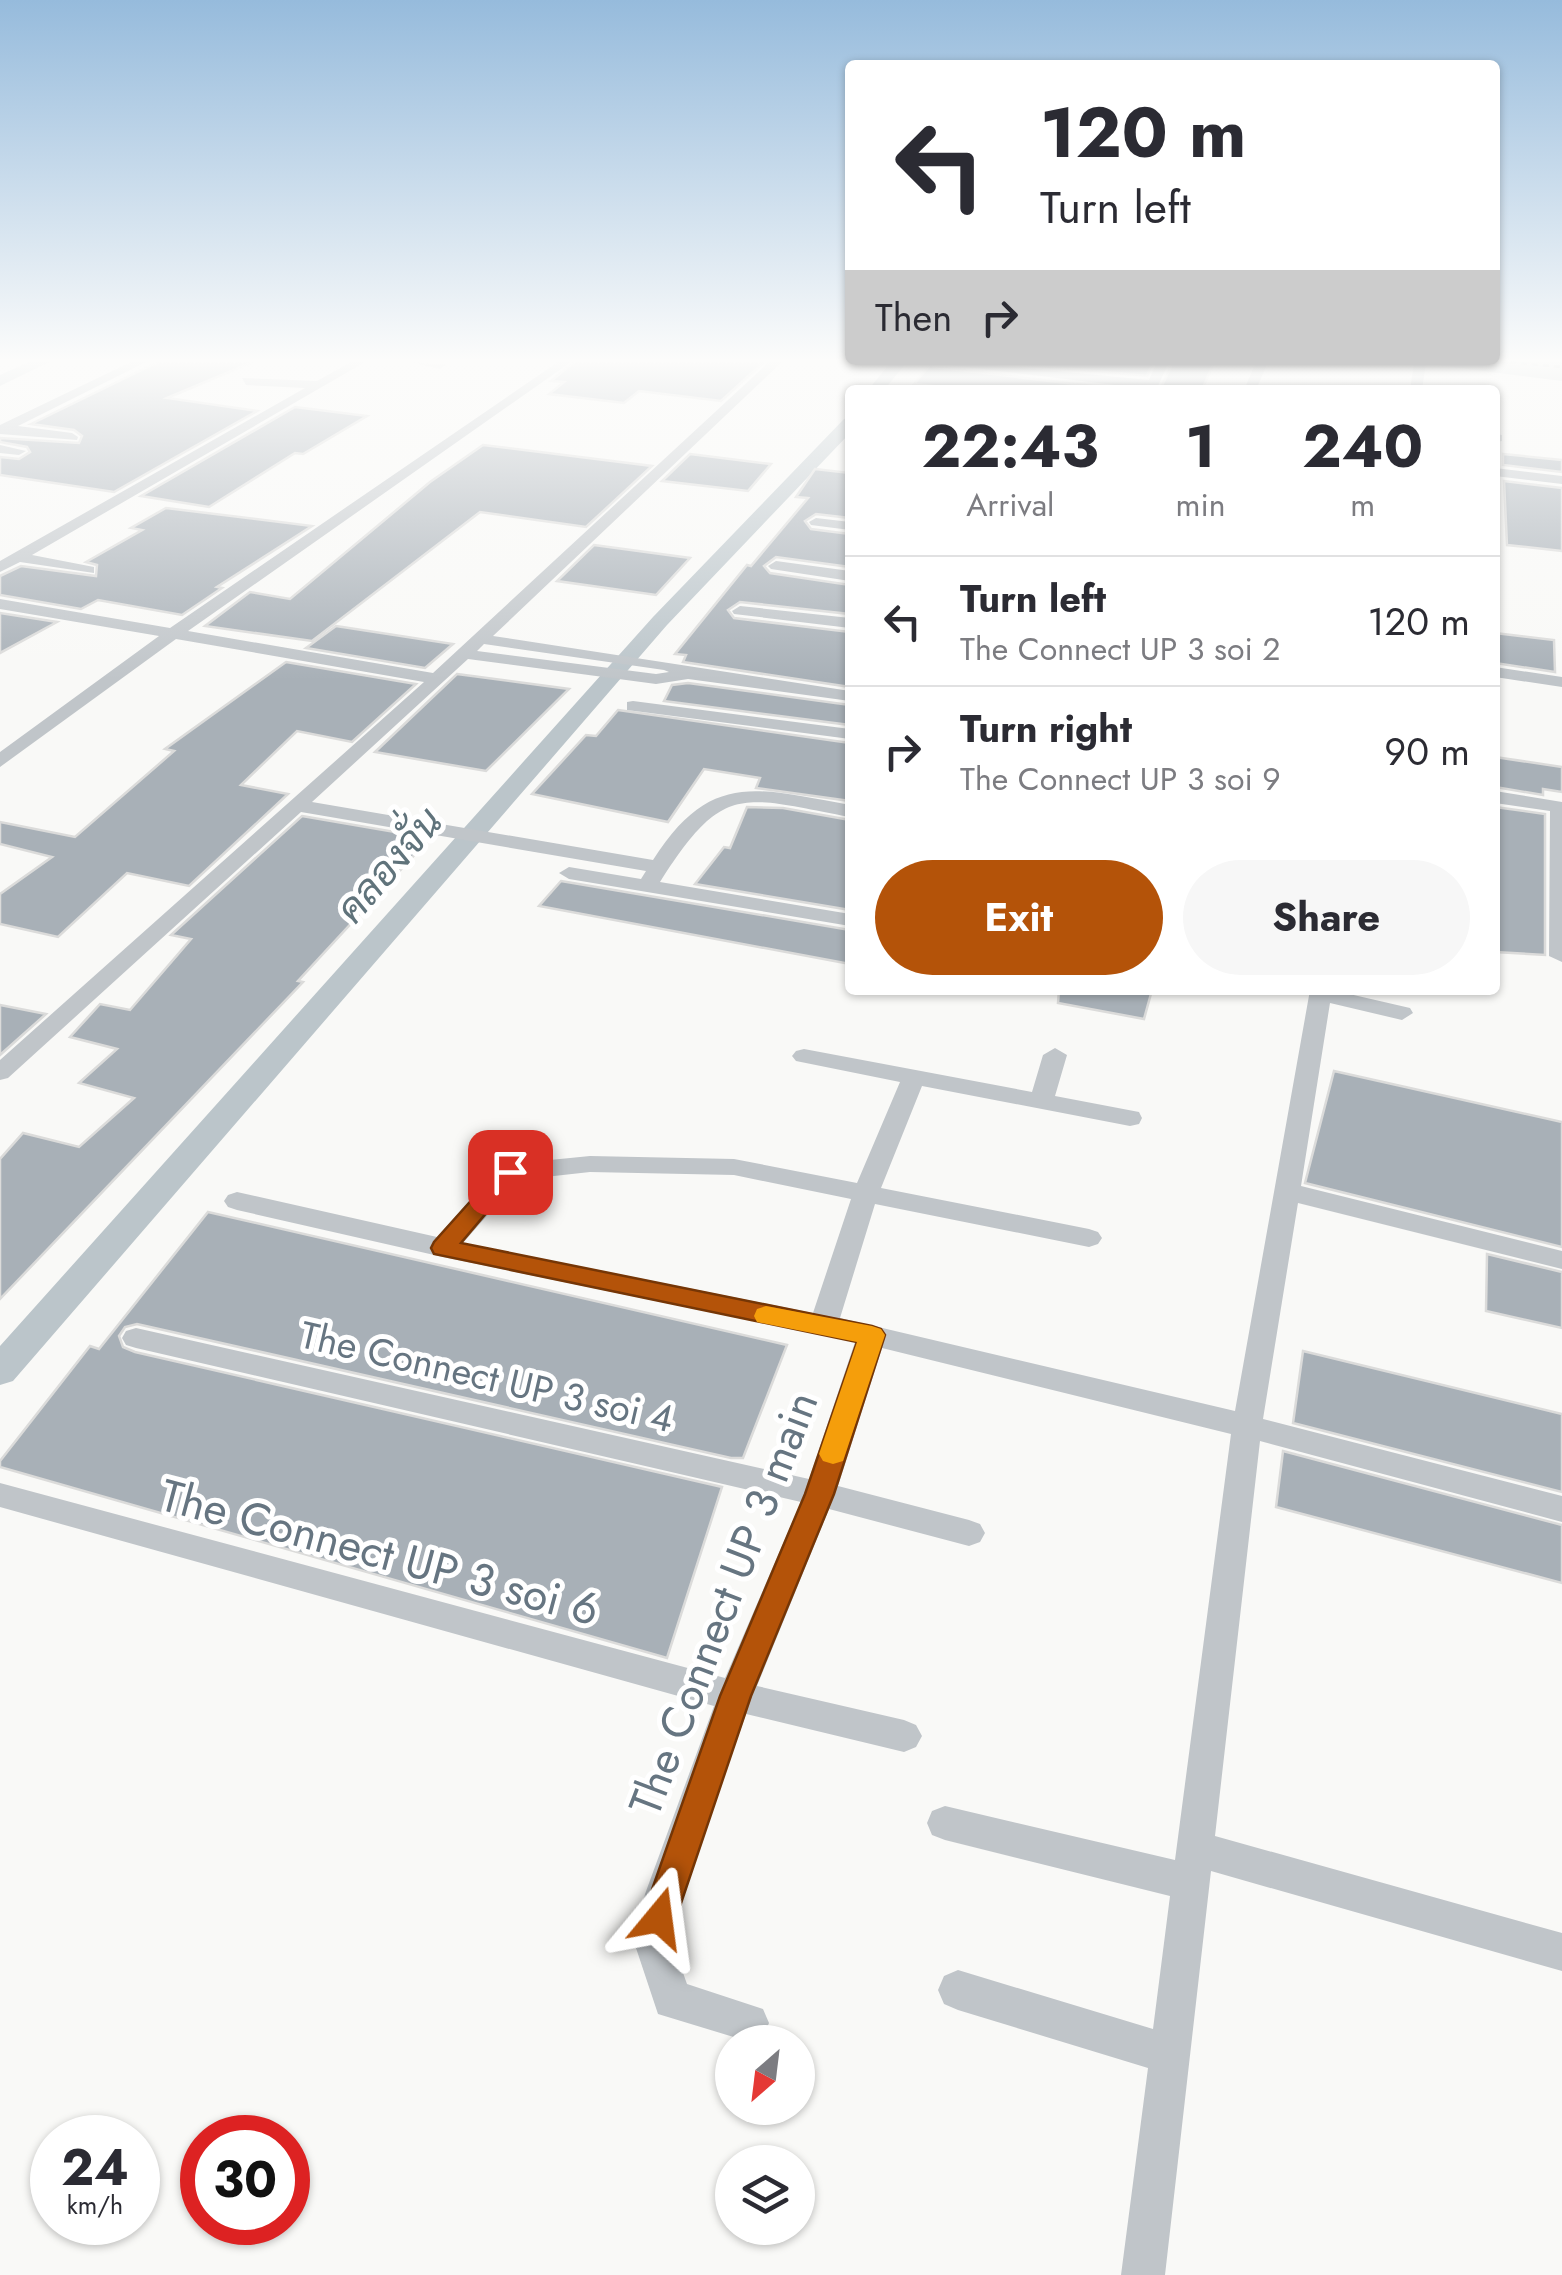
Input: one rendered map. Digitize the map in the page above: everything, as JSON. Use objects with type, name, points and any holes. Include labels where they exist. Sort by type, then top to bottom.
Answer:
[{"type":"street","points":[[0,567],[173,468]]},
{"type":"street","points":[[0,761],[173,634],[413,468]]},
{"type":"street","points":[[0,1073],[437,679],[663,468]]},
{"type":"street","points":[[1500,473],[1562,480]]},
{"type":"street","points":[[816,522],[845,525]]},
{"type":"street","points":[[17,557],[89,570]]},
{"type":"street","points":[[776,566],[845,575]]},
{"type":"street","points":[[0,604],[437,679]]},
{"type":"street","points":[[740,610],[845,623]]},
{"type":"street","points":[[480,639],[602,656],[634,668]]},
{"type":"street","points":[[464,654],[585,670],[668,665],[688,674],[845,695]]},
{"type":"street","points":[[1500,673],[1562,682]]},
{"type":"street","points":[[633,706],[845,733]]},
{"type":"street","points":[[658,868],[702,809],[729,796],[756,795],[845,810]]},
{"type":"street","points":[[1500,797],[1561,807],[1560,956]]},
{"type":"street","points":[[301,801],[502,834],[658,868],[845,919]]},
{"type":"street","points":[[569,873],[658,868]]},
{"type":"street","points":[[1143,2275],[1247,1426],[1319,995]]},
{"type":"street","points":[[1332,995],[1402,1013]]},
{"type":"street","points":[[1042,1101],[1055,1054]]},
{"type":"street","points":[[804,1056],[1130,1118]]},
{"type":"street","points":[[823,1328],[866,1192],[914,1077]]},
{"type":"street","points":[[443,1248],[510,1172],[524,1167],[590,1164],[734,1167],[1088,1238]]},
{"type":"street","points":[[1286,1191],[1562,1260]]},
{"type":"street","points":[[237,1201],[443,1248],[872,1335],[1247,1426],[1562,1509]]},
{"type":"street","name":"The Connect UP 3 main","points":[[749,2023],[672,2000],[654,1942],[664,1894],[735,1696],[820,1494],[872,1335]]},
{"type":"street","name":"The Connect UP 3 soi 4","points":[[136,1338],[820,1494],[969,1532]]},
{"type":"street","name":"The Connect UP 3 soi 6","points":[[0,1495],[735,1696],[904,1736]]},
{"type":"street","points":[[946,1823],[1192,1865],[1562,1952]]},
{"type":"street","points":[[958,1990],[1169,2054]]},
{"type":"building","points":[[0,468],[156,468],[114,492],[0,475]]},
{"type":"building","points":[[189,468],[271,468],[209,507],[141,496]]},
{"type":"building","points":[[450,468],[650,468],[586,527],[480,512],[312,641],[205,626],[250,592],[290,599]]},
{"type":"building","points":[[675,468],[767,468],[748,491],[662,481]]},
{"type":"building","points":[[815,469],[845,472],[845,517],[816,514],[805,521],[811,529],[845,533],[845,566],[776,557],[764,566],[770,573],[845,584],[845,613],[740,602],[728,610],[734,618],[845,631],[845,686],[683,662],[686,655],[675,654],[808,498],[796,497]]},
{"type":"building","points":[[1504,481],[1562,488],[1562,551],[1507,545]]},
{"type":"building","points":[[166,508],[312,526],[217,587],[222,588],[182,615],[98,600],[81,609],[0,595],[0,576],[21,566],[96,576],[97,565],[86,562],[142,530],[131,528]]},
{"type":"building","points":[[594,545],[690,558],[656,595],[557,581]]},
{"type":"building","points":[[0,613],[57,622],[0,653]]},
{"type":"building","points":[[336,626],[453,644],[425,668],[306,648]]},
{"type":"building","points":[[1500,634],[1554,640],[1555,672],[1500,664]]},
{"type":"building","points":[[286,662],[416,684],[352,742],[297,731],[241,785],[288,794],[189,886],[127,873],[58,937],[0,924],[0,894],[52,857],[0,844],[0,822],[75,837],[174,751],[165,749]]},
{"type":"building","points":[[457,674],[569,689],[486,771],[375,752]]},
{"type":"building","points":[[688,683],[845,704],[845,724],[664,701],[672,685]]},
{"type":"building","points":[[618,710],[845,742],[845,800],[756,788],[760,778],[704,769],[668,822],[532,794],[586,735],[596,736]]},
{"type":"building","points":[[1500,758],[1562,767],[1562,792],[1543,789],[1543,795],[1500,788]]},
{"type":"building","points":[[747,807],[783,808],[845,819],[845,909],[695,884],[724,847],[730,848]]},
{"type":"building","points":[[1500,808],[1545,814],[1545,955],[1500,952]]},
{"type":"building","points":[[302,816],[430,838],[298,981],[303,982],[0,1299],[0,1159],[23,1133],[79,1147],[134,1098],[79,1083],[117,1049],[70,1037],[100,1004],[130,1010],[191,939],[171,935]]},
{"type":"building","points":[[561,881],[845,929],[845,963],[539,906]]},
{"type":"building","points":[[1059,995],[1151,995],[1144,1019],[1058,1003]]},
{"type":"building","points":[[0,1005],[46,1014],[0,1055]]},
{"type":"building","points":[[1334,1071],[1562,1122],[1562,1247],[1305,1183]]},
{"type":"building","points":[[208,1212],[787,1345],[743,1458],[731,1458],[137,1324],[125,1327],[119,1336],[123,1347],[135,1352],[722,1487],[667,1658],[0,1467],[0,1461],[90,1346],[99,1349]]},
{"type":"building","points":[[1487,1254],[1562,1272],[1562,1328],[1486,1311]]},
{"type":"building","points":[[1303,1351],[1562,1414],[1562,1492],[1293,1423]]},
{"type":"building","points":[[1283,1451],[1562,1525],[1562,1583],[1276,1507]]},
{"type":"waterway","name":"คลองจั่น","points":[[0,1371],[660,621],[807,468]]},
{"type":"slow traffic","points":[[766,1316],[872,1335],[833,1454]]},
{"type":"route","points":[[510,1172],[443,1248],[872,1335],[820,1494],[735,1696],[664,1894],[659,1918]]}]
